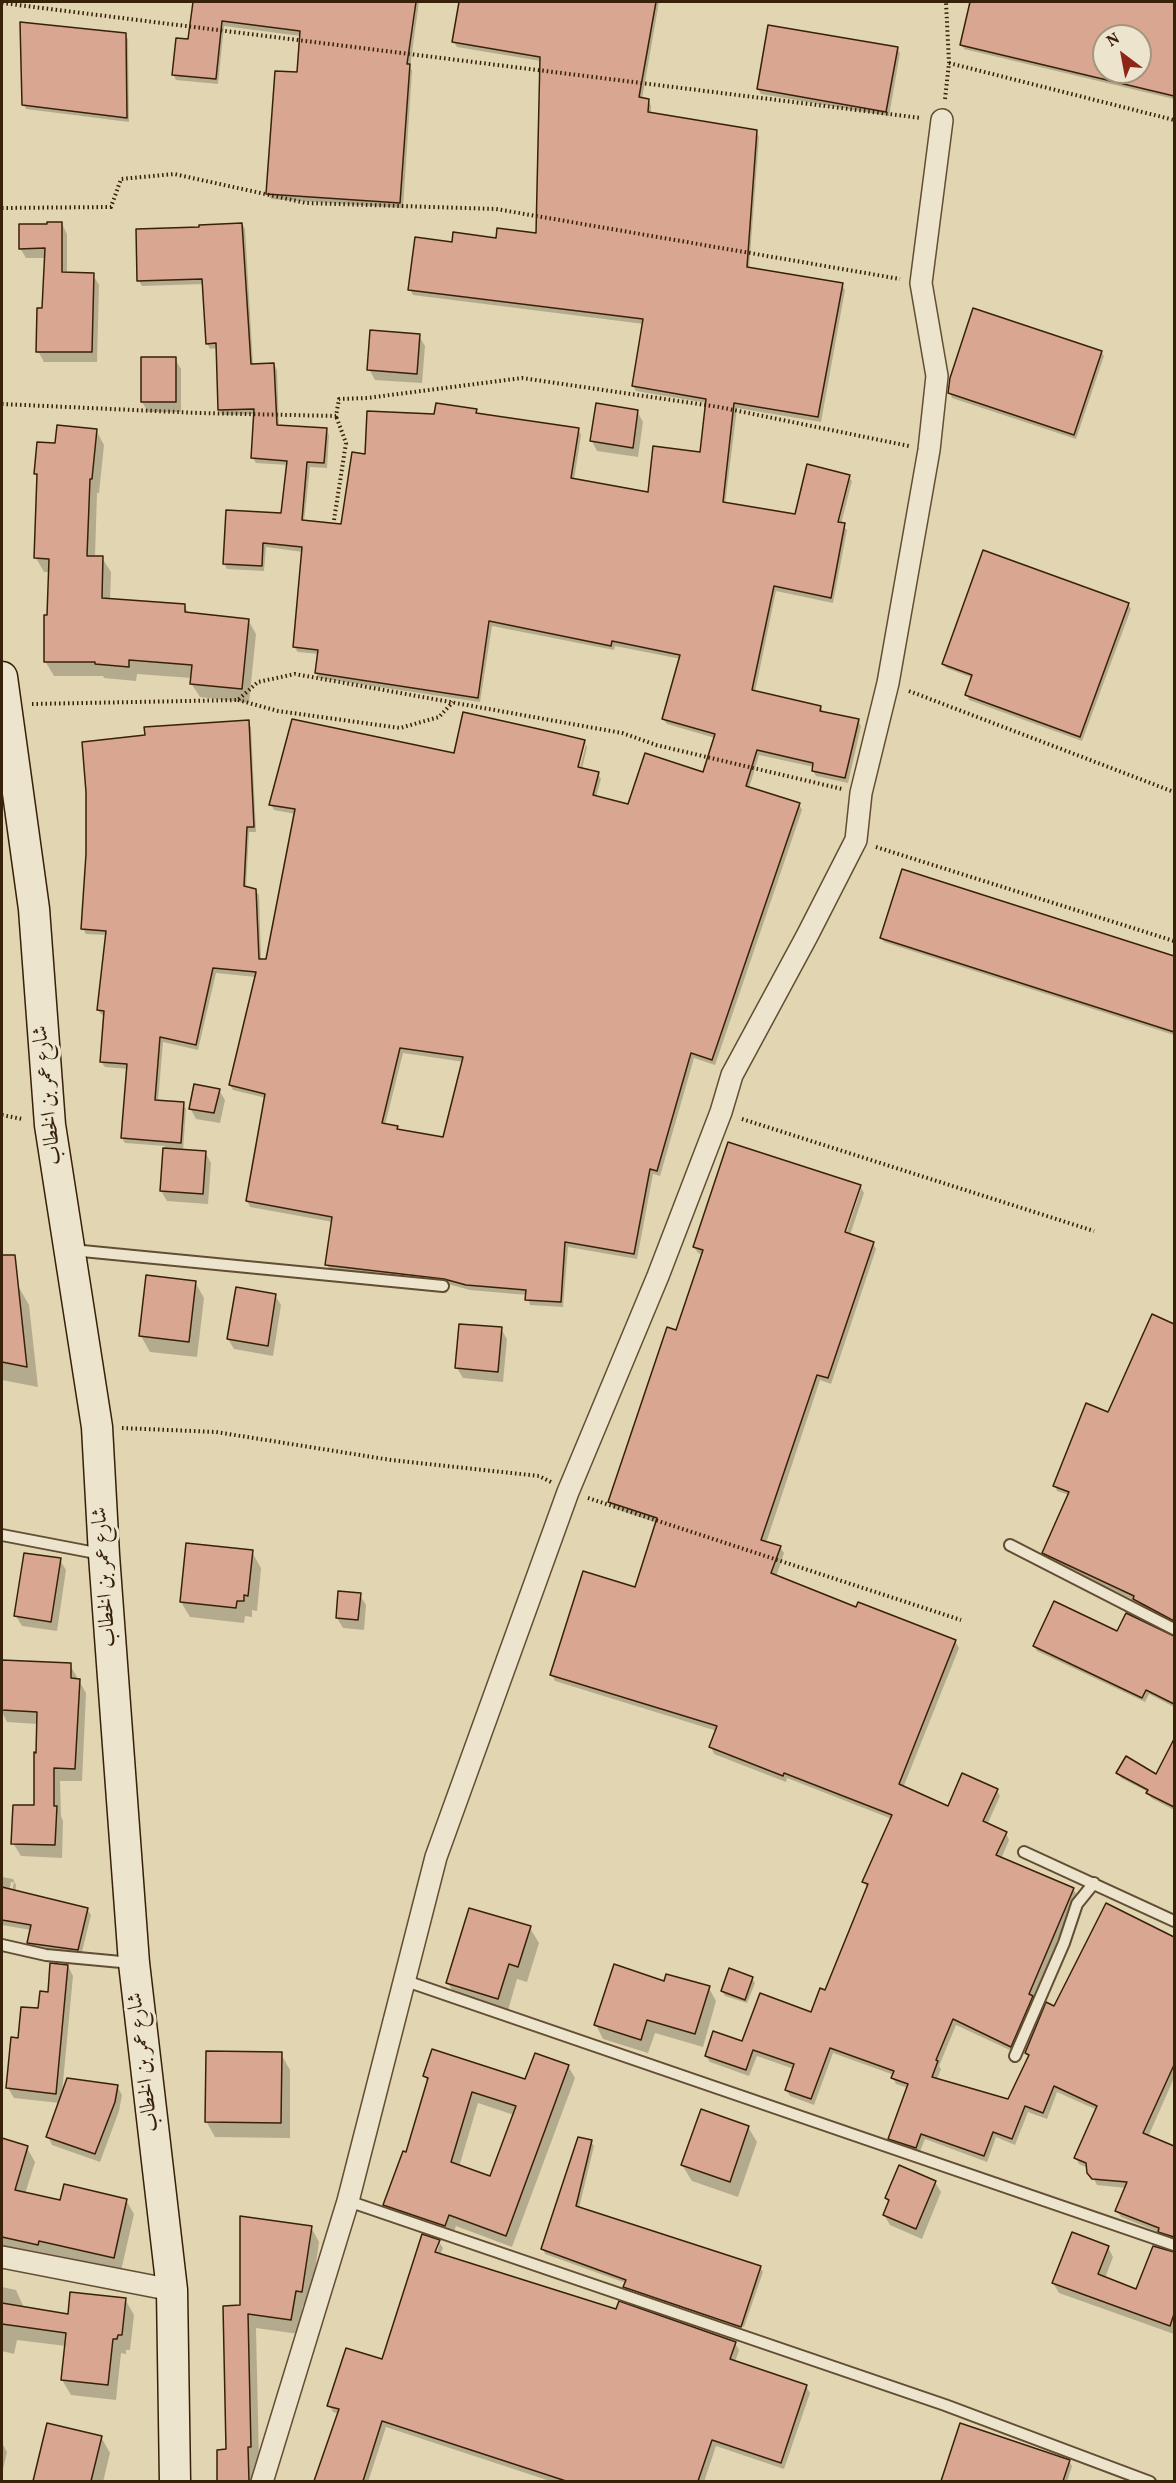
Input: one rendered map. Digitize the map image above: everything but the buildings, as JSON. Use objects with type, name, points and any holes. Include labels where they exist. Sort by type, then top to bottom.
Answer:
[{"type":"main road","name":"شارع عمر بن الخطاب","points":[[3,690],[34,909],[50,1125],[97,1427],[104,1555],[134,1963],[172,2290],[175,2481]]},
{"type":"street","points":[[262,2481],[348,2201],[436,1857],[568,1492],[658,1275],[721,1112],[732,1075],[856,840],[861,793],[888,683],[929,450],[937,376],[921,283],[942,120]]},
{"type":"street","points":[[2,2257],[172,2290]]},
{"type":"lane","points":[[69,1250],[443,1286]]},
{"type":"lane","points":[[2,1535],[104,1555]]},
{"type":"lane","points":[[1010,1545],[1174,1629]]},
{"type":"lane","points":[[1024,1852],[1174,1921]]},
{"type":"lane","points":[[1015,2056],[1064,1943],[1077,1904],[1094,1883]]},
{"type":"lane","points":[[2,1945],[46,1955],[134,1963]]},
{"type":"lane","points":[[406,1981],[1174,2246]]},
{"type":"lane","points":[[348,2201],[945,2405],[1149,2481]]},
{"type":"path","points":[[2,3],[942,120],[950,63],[946,2]]},
{"type":"path","points":[[950,63],[1174,120]]},
{"type":"path","points":[[2,208],[111,207],[121,179],[174,174],[306,203],[496,209],[921,283]]},
{"type":"path","points":[[334,520],[346,444],[336,416],[339,399],[367,398],[522,378],[719,407],[929,450]]},
{"type":"path","points":[[2,404],[199,413],[336,416]]},
{"type":"path","points":[[238,700],[258,682],[295,674],[453,701],[622,734],[656,746],[861,793]]},
{"type":"path","points":[[888,683],[1174,792]]},
{"type":"path","points":[[3,690],[238,700],[278,711],[400,728],[439,717],[453,701]]},
{"type":"path","points":[[856,840],[1174,941]]},
{"type":"path","points":[[721,1112],[1094,1232]]},
{"type":"path","points":[[97,1427],[216,1432],[391,1460],[539,1476],[568,1492],[961,1620]]}]
